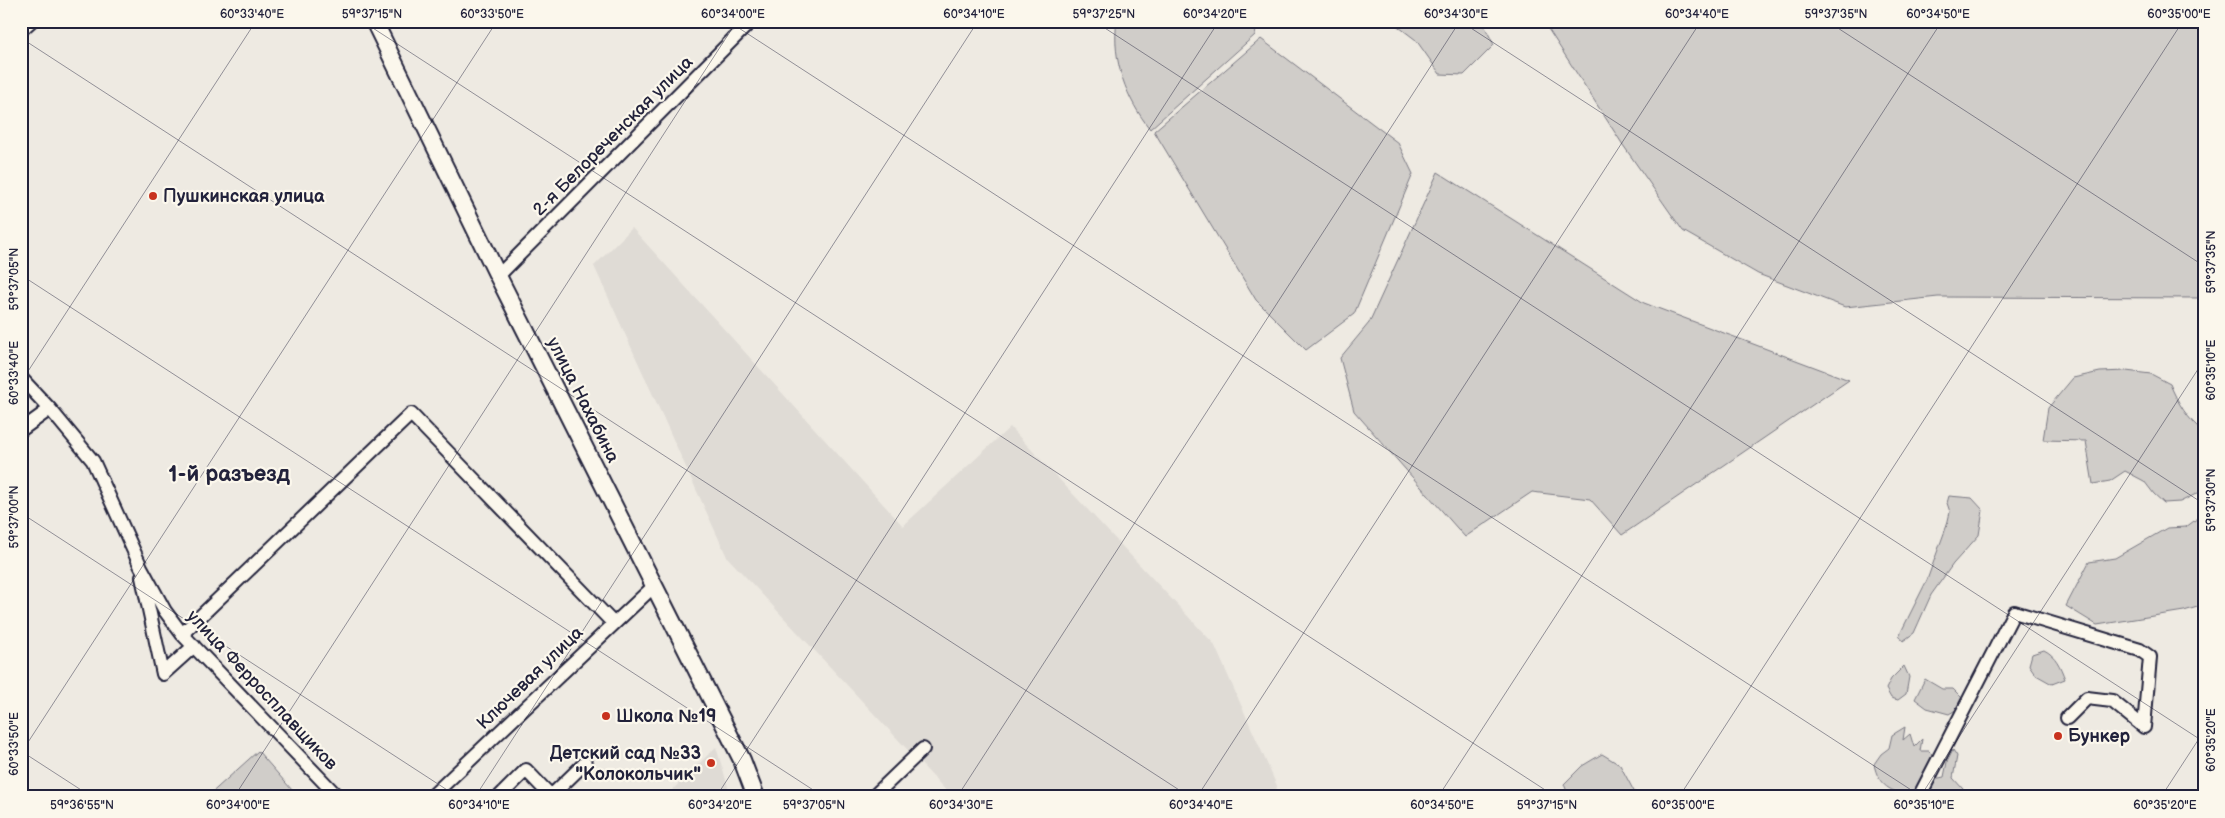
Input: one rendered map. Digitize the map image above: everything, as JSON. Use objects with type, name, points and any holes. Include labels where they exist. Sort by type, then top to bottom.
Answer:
[{"type":"main road","name":"улица Нахабина","points":[[374,21],[498,276],[742,760],[756,797]]},
{"type":"street","points":[[21,30],[31,21]]},
{"type":"street","name":"2-я Белореченская улица","points":[[498,276],[751,21]]},
{"type":"street","name":"улица Ферросплавщиков","points":[[21,378],[50,409],[93,461],[140,567],[165,611],[182,634],[338,797]]},
{"type":"street","points":[[21,430],[50,409]]},
{"type":"street","points":[[182,634],[411,414],[613,623]]},
{"type":"street","points":[[140,567],[163,674],[194,646]]},
{"type":"street","name":"Ключевая улица","points":[[431,797],[654,586]]},
{"type":"street","points":[[1919,797],[2014,612],[2140,650],[2150,657],[2144,727],[2112,702],[2087,698],[2067,718]]},
{"type":"street","points":[[873,797],[923,749]]},
{"type":"street","points":[[499,797],[526,770],[551,796],[585,763]]},
{"type":"shaded area","points":[[1117,21],[1258,21],[1255,35],[1150,129],[1134,105],[1123,79],[1116,50]]},
{"type":"shaded area","points":[[1391,21],[1482,21],[1494,45],[1464,75],[1440,74],[1416,40]]},
{"type":"shaded area","points":[[1543,21],[2204,21],[2204,298],[1938,297],[1845,307],[1758,274],[1683,231],[1623,145]]},
{"type":"shaded area","points":[[1261,39],[1398,143],[1413,174],[1354,314],[1306,350],[1256,300],[1154,131]]},
{"type":"shaded area","points":[[1438,172],[1644,303],[1849,380],[1622,535],[1590,499],[1532,492],[1465,537],[1354,411],[1340,358],[1369,323]]},
{"type":"shaded area","points":[[632,228],[903,526],[1010,427],[1214,644],[1277,786],[1275,797],[952,797],[727,557],[594,266]]},
{"type":"shaded area","points":[[2126,371],[2151,374],[2170,384],[2184,410],[2204,432],[2204,490],[2180,502],[2164,503],[2144,481],[2125,471],[2110,481],[2093,484],[2086,441],[2043,440],[2048,408],[2073,378],[2100,372]]},
{"type":"shaded area","points":[[1949,496],[1972,498],[1983,510],[1979,535],[1953,564],[1931,595],[1914,633],[1903,641],[1899,636],[1927,580],[1947,525],[1950,512],[1947,503]]},
{"type":"shaded area","points":[[2198,518],[2204,524],[2204,605],[2184,611],[2097,625],[2066,606],[2089,562],[2115,558],[2167,528],[2186,527]]},
{"type":"shaded area","points":[[2044,650],[2055,658],[2065,679],[2052,684],[2036,675],[2029,665],[2032,654]]},
{"type":"shaded area","points":[[1904,666],[1909,677],[1906,694],[1898,700],[1891,698],[1886,689],[1891,679]]},
{"type":"shaded area","points":[[1925,679],[1942,689],[1953,689],[1965,701],[1959,708],[1949,714],[1927,708],[1915,699]]},
{"type":"shaded area","points":[[1905,727],[1903,740],[1910,734],[1914,747],[1922,739],[1920,751],[1929,751],[1935,757],[1919,791],[1912,796],[1892,790],[1882,783],[1874,764],[1881,754],[1889,748],[1892,735]]},
{"type":"shaded area","name":"Детский сад №33 \"Колокольчик\"","points":[[716,747],[731,797],[665,797]]},
{"type":"shaded area","points":[[1953,750],[1957,756],[1953,778],[1963,789],[1961,797],[1927,797],[1934,779],[1944,777],[1947,762]]},
{"type":"shaded area","points":[[258,751],[292,790],[285,797],[207,797]]},
{"type":"shaded area","points":[[1602,754],[1620,765],[1637,797],[1569,797],[1564,784],[1582,766]]},
{"type":"place","name":"Пушкинская улица","points":[[153,196]]},
{"type":"place","name":"Школа №19","points":[[606,716]]},
{"type":"place","name":"Бункер","points":[[2058,736]]},
{"type":"place","name":"Детский сад №33 \"Колокольчик\"","points":[[711,763]]},
{"type":"district","name":"1-й разъезд","points":[[229,474]]}]
